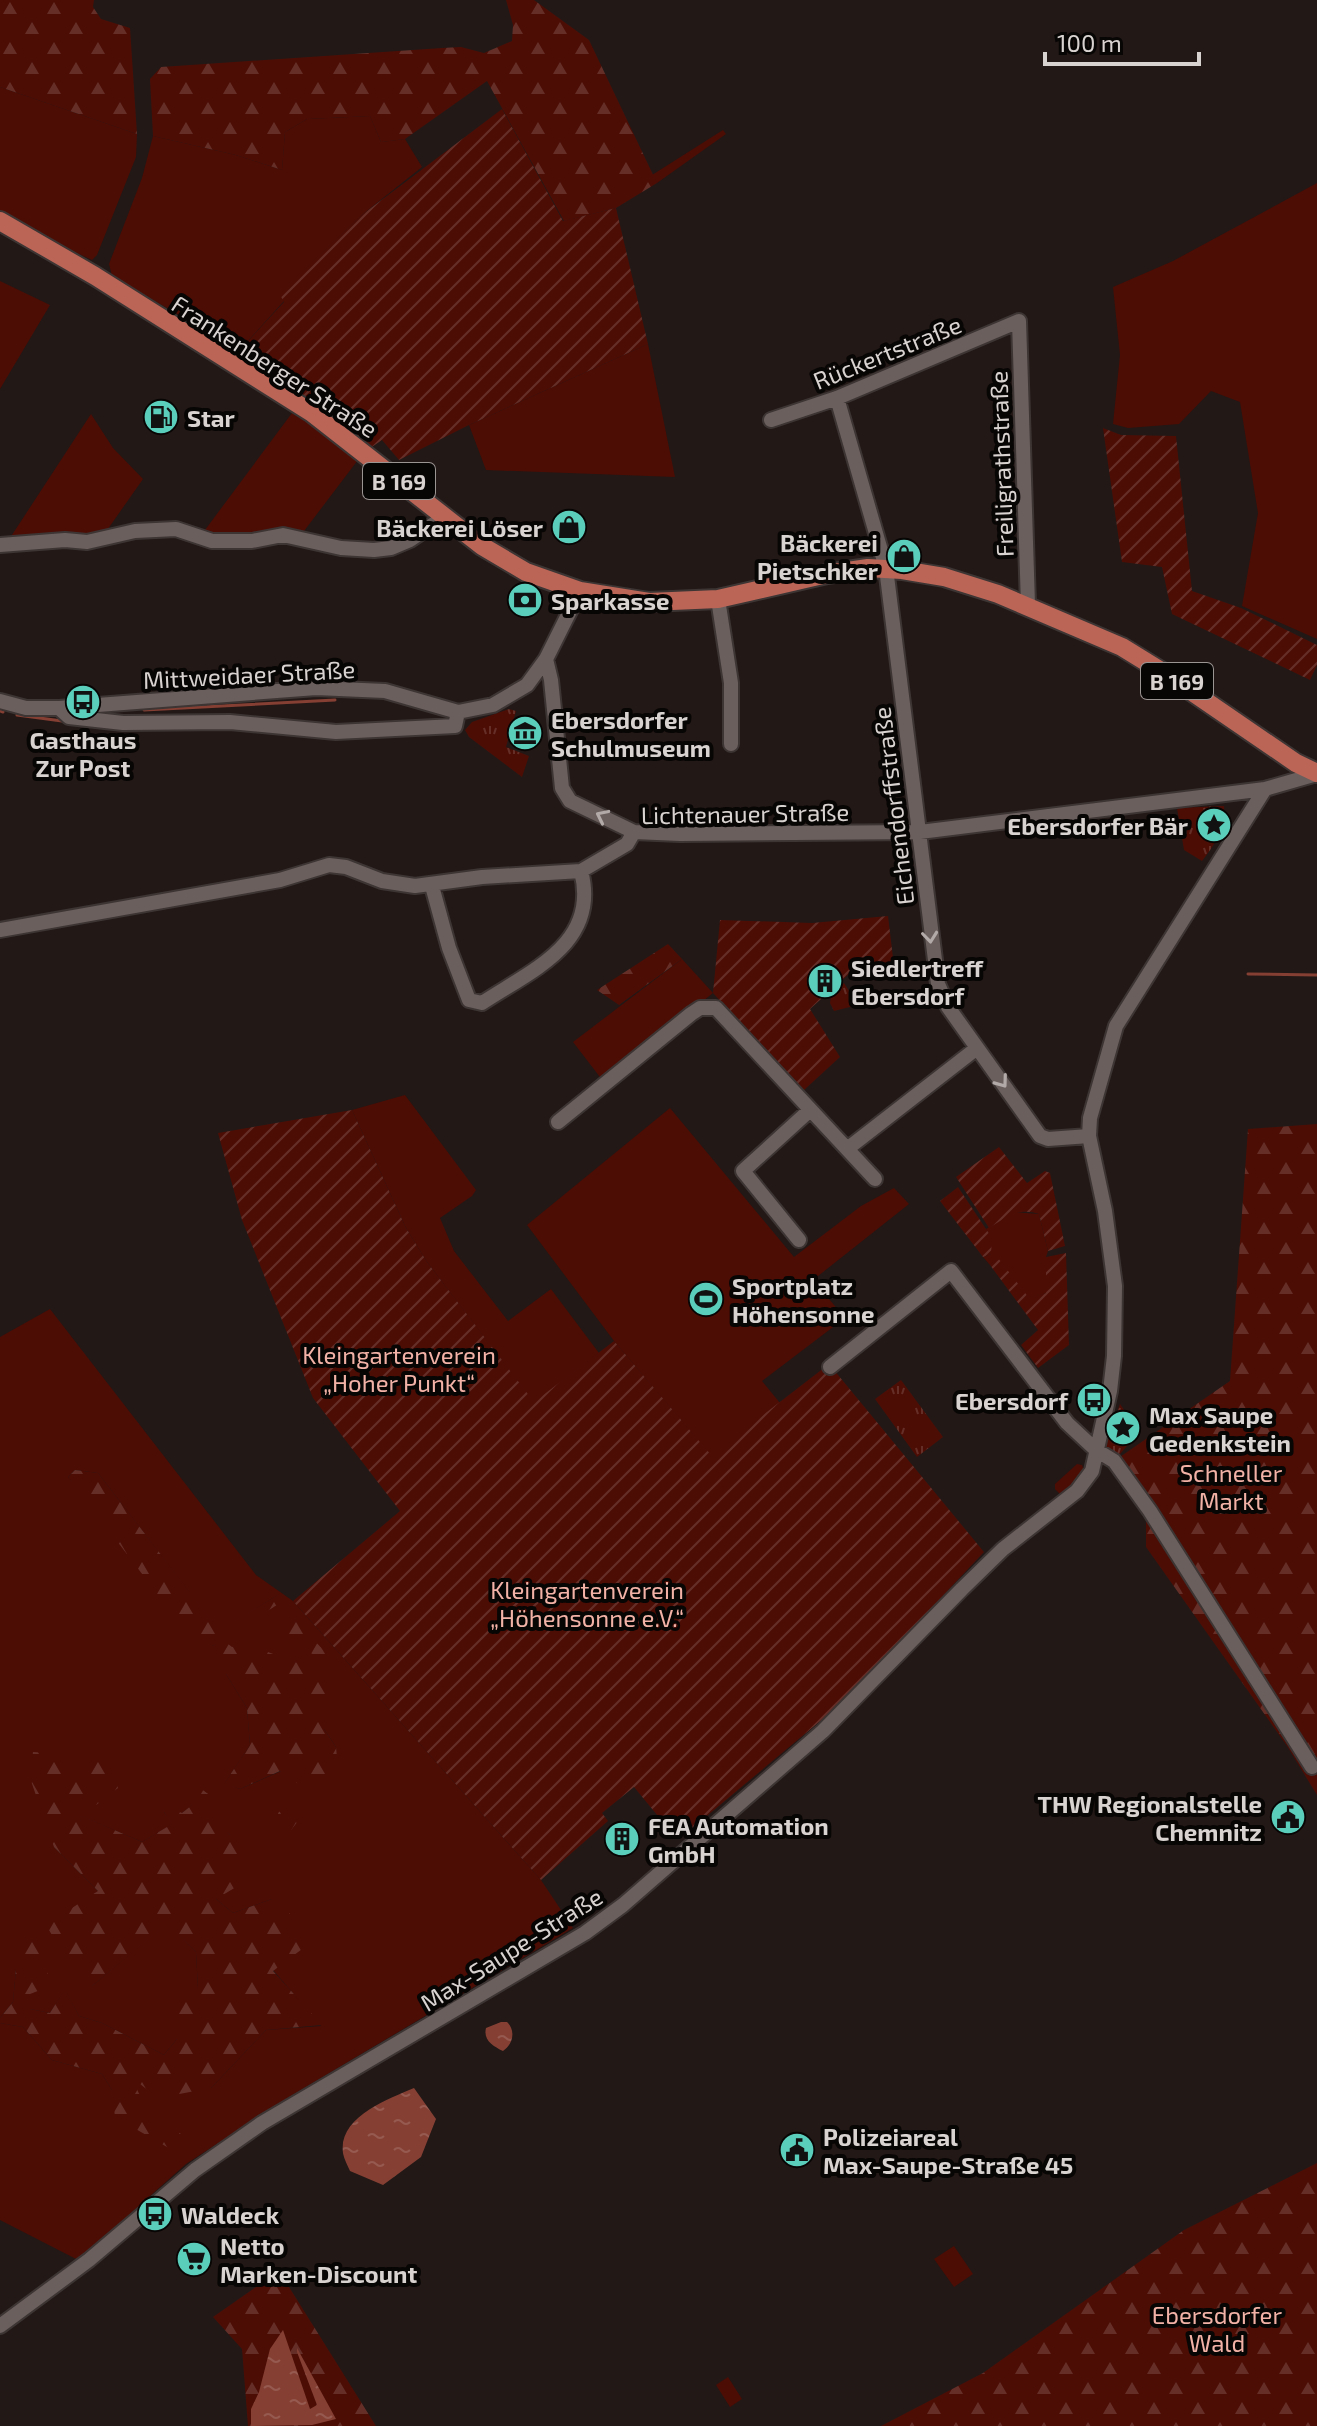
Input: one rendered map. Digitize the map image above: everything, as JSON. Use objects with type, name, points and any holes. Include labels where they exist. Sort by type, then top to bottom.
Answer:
[{"type":"main road","name":"Frankenberger Straße","points":[[0,221],[73,263],[312,413],[482,546],[526,572],[580,591],[649,602],[718,599],[843,571],[886,568],[944,577],[1028,605],[1139,656],[1280,753],[1317,773]]},
{"type":"street","name":"Rückertstraße","points":[[771,420],[837,398],[1019,321]]},
{"type":"street","name":"Freiligrathstraße","points":[[1019,321],[1028,605]]},
{"type":"street","name":"Eichendorffstraße","points":[[837,398],[886,568],[938,984],[948,1007],[1040,1136],[1048,1139],[1089,1136]]},
{"type":"street","points":[[0,545],[65,540],[87,542],[135,531],[176,529],[212,541],[252,541],[283,535],[341,548],[374,550],[391,548],[410,540],[444,517]]},
{"type":"street","name":"Mittweidaer Straße","points":[[0,701],[26,708],[59,708],[316,688],[385,691],[458,712],[503,701],[527,685],[546,659],[580,591]]},
{"type":"street","points":[[718,599],[731,683],[731,744]]},
{"type":"street","points":[[546,659],[562,788],[570,801],[634,832]]},
{"type":"street","points":[[59,708],[69,717],[123,723],[230,722],[336,732],[455,726],[458,712]]},
{"type":"street","name":"Lichtenauer Straße","points":[[0,930],[280,880],[329,865],[346,867],[382,881],[432,886],[482,877],[581,871],[627,844],[634,832],[920,832],[1265,789],[1317,773]]},
{"type":"street","name":"Max-Saupe-Straße","points":[[0,2326],[40,2298],[195,2170],[251,2130],[571,1941],[623,1905],[823,1731],[1003,1549],[1077,1491],[1092,1471],[1110,1391],[1114,1356],[1115,1286],[1105,1211],[1089,1136],[1090,1118],[1116,1026],[1265,789]]},
{"type":"street","points":[[432,886],[449,948],[469,1000],[482,1003],[552,958],[566,945],[582,915],[586,888],[581,871]]},
{"type":"street","points":[[558,1122],[700,1008],[716,1008],[875,1179]]},
{"type":"street","points":[[847,1149],[977,1048]]},
{"type":"street","points":[[799,1240],[743,1171],[810,1110]]},
{"type":"street","points":[[830,1367],[951,1271],[1067,1423],[1096,1450],[1114,1461],[1150,1511],[1312,1767]]},
{"type":"green space","points":[[0,0],[94,0],[93,7],[101,19],[130,28],[137,134],[0,87]]},
{"type":"green space","points":[[506,0],[534,0],[589,40],[657,183],[616,208],[564,221],[487,81],[405,139],[381,142],[370,116],[307,119],[285,132],[282,170],[236,155],[153,136],[150,79],[161,67],[461,47],[484,53],[512,41],[513,25]]},
{"type":"green space","points":[[0,87],[137,134],[136,157],[97,255],[92,260],[0,217]]},
{"type":"green space","points":[[502,109],[563,221],[616,208],[648,344],[399,460],[382,440],[369,449],[238,356],[238,352],[284,302],[279,293],[363,214]]},
{"type":"green space","points":[[370,116],[381,142],[405,139],[422,167],[363,214],[280,293],[284,301],[246,343],[224,341],[112,276],[109,264],[142,178],[153,136],[236,155],[282,170],[285,132],[307,119]]},
{"type":"green space","points":[[723,130],[726,134],[657,183],[652,175]]},
{"type":"green space","points":[[1317,183],[1317,639],[1242,606],[1258,513],[1240,402],[1211,391],[1179,424],[1128,428],[1113,424],[1120,355],[1113,287],[1173,261]]},
{"type":"green space","points":[[0,281],[50,305],[0,389]]},
{"type":"green space","points":[[648,344],[675,477],[486,470],[469,425]]},
{"type":"green space","points":[[292,413],[361,456],[301,535],[254,538],[202,534]]},
{"type":"green space","points":[[91,414],[113,448],[143,479],[103,536],[10,538]]},
{"type":"green space","points":[[1103,428],[1121,435],[1176,436],[1192,591],[1241,608],[1317,645],[1317,665],[1310,680],[1172,614],[1162,567],[1122,562]]},
{"type":"green space","points":[[509,709],[516,711],[506,747],[529,756],[522,777],[469,737],[465,730],[472,722]]},
{"type":"green space","points":[[1224,806],[1221,829],[1202,861],[1184,850],[1177,808]]},
{"type":"green space","points":[[888,916],[894,966],[851,972],[810,1009],[840,1057],[803,1091],[713,993],[720,920],[812,923]]},
{"type":"green space","points":[[668,944],[682,959],[619,1005],[597,990]]},
{"type":"green space","points":[[682,959],[713,993],[603,1081],[573,1042]]},
{"type":"green space","points":[[844,983],[854,999],[854,1006],[834,1011],[831,996]]},
{"type":"green space","points":[[405,1095],[476,1190],[440,1218],[454,1251],[508,1321],[551,1289],[599,1353],[534,1403],[427,1262],[406,1228],[352,1110]]},
{"type":"green space","name":"Sportplatz Höhensonne","points":[[670,1108],[794,1257],[861,1206],[894,1188],[909,1204],[813,1280],[845,1318],[762,1381],[780,1403],[711,1456],[614,1341],[527,1225]]},
{"type":"green space","name":"Kleingartenverein „Höhensonne e.V.“","points":[[352,1110],[406,1228],[427,1262],[534,1402],[614,1341],[711,1455],[829,1364],[984,1552],[843,1702],[683,1836],[672,1823],[667,1827],[634,1787],[602,1813],[608,1821],[541,1880],[293,1601],[400,1511],[313,1398],[242,1220],[218,1133]]},
{"type":"green space","name":"Schneller Markt","points":[[1317,1124],[1317,1795],[1287,1746],[1146,1547],[1146,1507],[1114,1461],[1230,1381],[1248,1129]]},
{"type":"green space","points":[[999,1147],[1027,1183],[1045,1171],[1050,1173],[1065,1246],[1048,1251],[1039,1214],[1032,1212],[1013,1214],[989,1228],[956,1177]]},
{"type":"green space","points":[[958,1187],[992,1238],[991,1254],[983,1257],[940,1201]]},
{"type":"green space","points":[[1014,1212],[1039,1214],[1048,1251],[1046,1293],[1029,1299],[998,1259],[990,1265],[983,1257],[991,1254],[991,1238],[986,1229]]},
{"type":"green space","points":[[1066,1253],[1069,1345],[1038,1368],[1021,1345],[1038,1330],[990,1265],[998,1258],[1029,1298],[1046,1293],[1046,1257]]},
{"type":"green space","points":[[50,1309],[256,1575],[293,1601],[541,1880],[573,1928],[289,2097],[186,2164],[78,2260],[0,2220],[0,2023],[23,2027],[52,2060],[102,2074],[112,2090],[140,2118],[129,2075],[211,2088],[266,2030],[321,2026],[273,1970],[272,1899],[233,1913],[216,1899],[230,1835],[197,1802],[182,1813],[164,1812],[173,1824],[142,1842],[81,1816],[105,1758],[54,1847],[98,1891],[92,1986],[167,1923],[196,1952],[198,1989],[177,2039],[164,2055],[102,2023],[79,2016],[65,1990],[50,2013],[30,2009],[30,1994],[16,1969],[13,2002],[0,2018],[0,1337]],"holes":[[[75,1470],[98,1473],[219,1631],[278,1595],[213,1646],[68,1477]],[[232,1647],[324,1729],[336,1747],[240,1789],[225,1783],[250,1745],[247,1708],[226,1674]]]},
{"type":"green space","points":[[901,1380],[943,1437],[917,1457],[875,1399]]},
{"type":"green space","points":[[1120,1404],[1139,1432],[1114,1461],[1102,1454]]},
{"type":"green space","points":[[1077,1464],[1082,1465],[1084,1470],[1079,1481],[1061,1495],[1055,1484]]},
{"type":"green space","points":[[75,1470],[98,1473],[219,1630],[278,1595],[283,1601],[213,1646],[188,1634],[68,1477]]},
{"type":"green space","points":[[286,1611],[331,1658],[325,1660],[259,1628]]},
{"type":"green space","points":[[228,1644],[232,1647],[246,1644],[331,1675],[335,1709],[324,1729],[336,1747],[338,1769],[298,1784],[280,1771],[240,1789],[224,1784],[250,1745],[247,1708],[226,1674],[222,1648]]},
{"type":"green space","points":[[33,1752],[105,1757],[118,1788],[82,1816],[142,1842],[172,1824],[164,1812],[170,1808],[182,1813],[196,1802],[187,1793],[196,1785],[223,1805],[219,1822],[230,1835],[251,1845],[241,1884],[216,1899],[233,1913],[272,1899],[288,1911],[310,1943],[273,1971],[322,2025],[266,2030],[211,2088],[158,2098],[131,2077],[146,2108],[140,2118],[171,2125],[196,2148],[186,2158],[115,2117],[112,2090],[102,2074],[52,2060],[23,2027],[0,2023],[0,2018],[13,2002],[16,1969],[30,1931],[47,1956],[48,1987],[30,1994],[30,2009],[50,2013],[65,1989],[79,2016],[102,2023],[164,2055],[177,2039],[160,2008],[198,1989],[196,1952],[167,1924],[92,1986],[67,1960],[46,1925],[98,1891],[54,1847],[30,1778]]},
{"type":"green space","points":[[299,1795],[306,1800],[306,1811],[291,1830],[281,1823],[278,1813]]},
{"type":"green space","name":"Ebersdorfer Wald","points":[[1317,2163],[1317,2426],[881,2426],[983,2373],[1184,2230]]},
{"type":"green space","points":[[954,2246],[973,2274],[954,2287],[934,2259]]},
{"type":"green space","points":[[279,2271],[376,2426],[248,2426],[242,2349],[213,2317]]},
{"type":"green space","points":[[728,2377],[742,2399],[730,2407],[716,2385]]},
{"type":"water","points":[[507,2022],[512,2033],[509,2045],[503,2051],[490,2042],[485,2032],[486,2028]]},
{"type":"water","points":[[414,2088],[436,2119],[421,2157],[383,2185],[350,2171],[343,2153],[348,2129],[367,2111]]},
{"type":"water","points":[[283,2330],[310,2409],[317,2405],[297,2348],[336,2419],[312,2425],[251,2426],[251,2409],[259,2392],[270,2349]]},
{"type":"waterway","points":[[144,710],[335,700]]},
{"type":"waterway","points":[[17,715],[62,721]]},
{"type":"waterway","points":[[1248,974],[1317,975]]},
{"type":"place","name":"Star","points":[[161,417]]},
{"type":"place","name":"Bäckerei Löser","points":[[569,527]]},
{"type":"place","name":"Bäckerei Pietschker","points":[[904,556]]},
{"type":"place","name":"Sparkasse","points":[[525,600]]},
{"type":"place","name":"Gasthaus Zur Post","points":[[83,702]]},
{"type":"place","name":"Ebersdorfer Schulmuseum","points":[[525,733]]},
{"type":"place","name":"Ebersdorfer Bär","points":[[1214,825]]},
{"type":"place","name":"Siedlertreff Ebersdorf","points":[[825,981]]},
{"type":"place","name":"Sportplatz Höhensonne","points":[[706,1299]]},
{"type":"place","name":"Ebersdorf","points":[[1094,1400]]},
{"type":"place","name":"Max Saupe Gedenkstein","points":[[1123,1428]]},
{"type":"place","name":"THW Regionalstelle Chemnitz","points":[[1288,1817]]},
{"type":"place","name":"FEA Automation GmbH","points":[[622,1839]]},
{"type":"place","name":"Polizeiareal Max-Saupe-Straße 45","points":[[797,2150]]},
{"type":"place","name":"Waldeck","points":[[155,2214]]},
{"type":"place","name":"Netto Marken-Discount","points":[[194,2259]]},
{"type":"park label","name":"Kleingartenverein „Hoher Punkt“","points":[[399,1368]]}]
